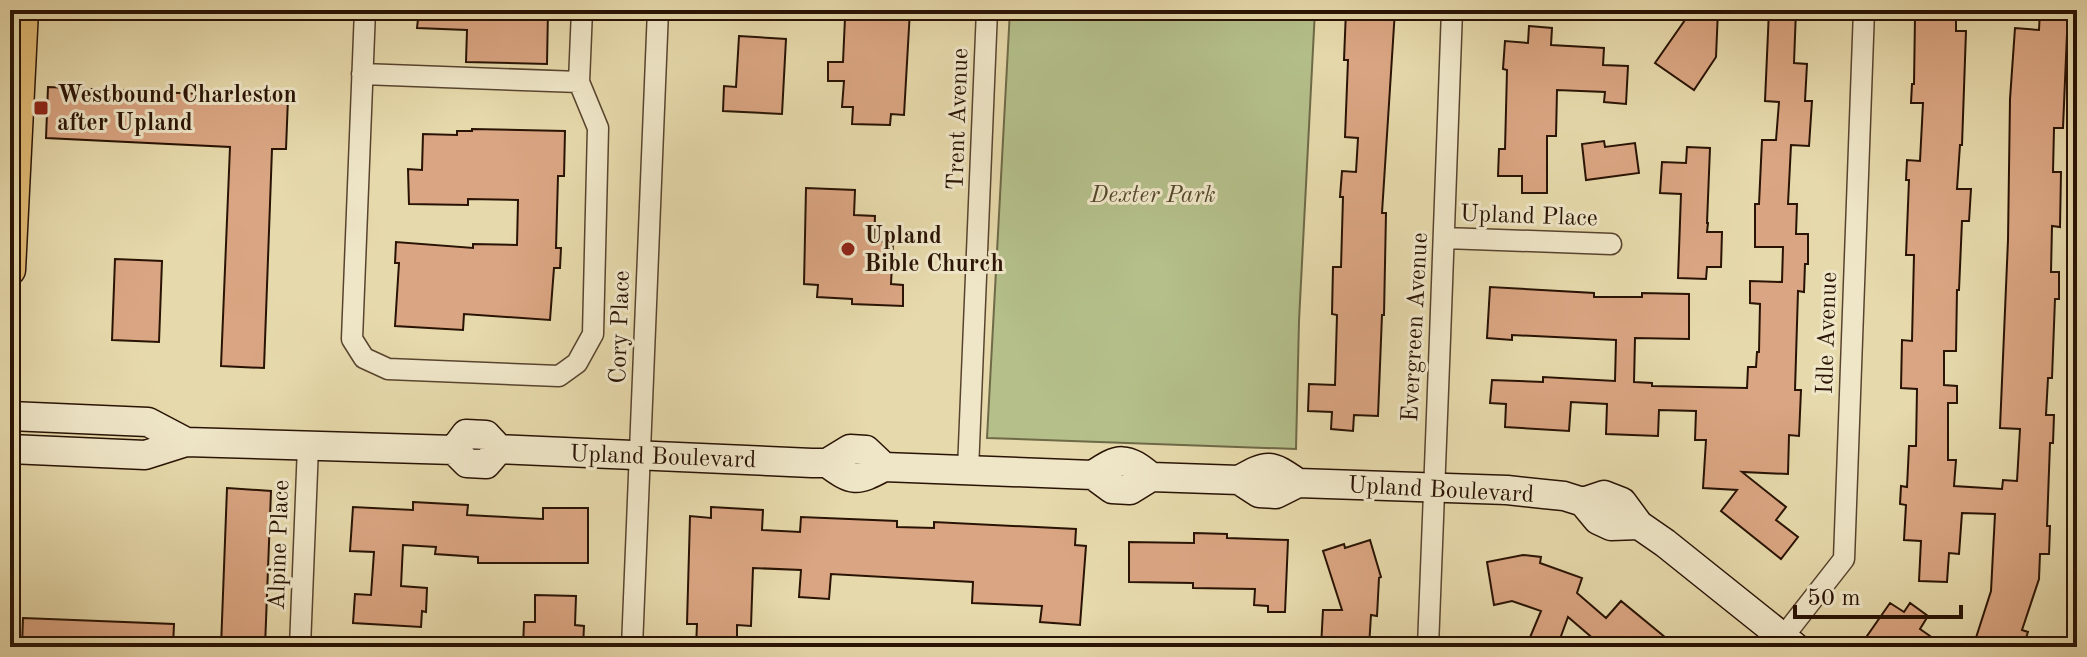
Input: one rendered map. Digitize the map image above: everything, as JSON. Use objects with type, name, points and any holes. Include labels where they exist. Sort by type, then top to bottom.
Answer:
[{"type":"main road","points":[[10,270],[23,10]]},
{"type":"street","points":[[365,10],[352,339],[364,358],[388,369],[559,376],[577,363],[593,334],[598,128],[579,82],[582,10]]},
{"type":"street","name":"Cory Place","points":[[632,647],[658,10]]},
{"type":"street","name":"Trent Avenue","points":[[968,470],[987,10]]},
{"type":"street","name":"Evergreen Avenue","points":[[1428,647],[1452,10]]},
{"type":"street","name":"Idle Avenue","points":[[1789,642],[1844,559],[1864,10]]},
{"type":"street","points":[[362,74],[579,82]]},
{"type":"street","name":"Upland Place","points":[[1445,238],[1611,244]]},
{"type":"street","name":"Upland Boulevard","points":[[10,416],[148,422],[186,442]]},
{"type":"street","name":"Upland Boulevard","points":[[10,449],[145,455],[186,442],[454,450],[466,434],[486,435],[499,449],[827,463],[846,478],[863,478],[884,467],[1093,475],[1112,489],[1130,490],[1151,477],[1239,480],[1261,468],[1276,468],[1298,483],[1507,490],[1564,496],[1583,502],[1604,495],[1622,502],[1639,525],[1789,642]]},
{"type":"street","name":"Alpine Place","points":[[300,647],[308,446]]},
{"type":"green space","name":"Dexter Park","points":[[1010,10],[1315,10],[1299,321],[1296,449],[987,438]]},
{"type":"building","points":[[419,10],[548,10],[547,64],[466,62],[467,30],[417,28]]},
{"type":"building","points":[[855,10],[910,10],[904,115],[891,114],[890,125],[852,124],[853,107],[842,107],[844,81],[828,81],[828,62],[843,62],[845,18],[854,18]]},
{"type":"building","points":[[1346,10],[1395,10],[1382,213],[1386,213],[1384,315],[1378,416],[1354,415],[1353,431],[1331,429],[1332,412],[1308,411],[1309,384],[1335,385],[1337,315],[1332,314],[1333,267],[1341,267],[1342,171],[1356,172],[1358,138],[1345,137]]},
{"type":"building","points":[[1692,10],[1718,10],[1716,57],[1694,90],[1655,63]]},
{"type":"building","points":[[1769,10],[1796,10],[1794,63],[1807,64],[1805,101],[1812,101],[1809,146],[1791,145],[1788,204],[1797,204],[1796,234],[1808,234],[1804,292],[1798,291],[1795,390],[1801,390],[1799,436],[1789,435],[1788,474],[1742,472],[1786,507],[1776,520],[1798,537],[1781,559],[1721,511],[1737,490],[1703,488],[1706,440],[1695,440],[1696,411],[1659,410],[1658,436],[1606,434],[1607,404],[1571,402],[1569,431],[1505,427],[1506,404],[1490,403],[1492,380],[1543,382],[1543,377],[1615,381],[1616,340],[1512,335],[1512,340],[1487,338],[1490,287],[1594,293],[1594,297],[1642,297],[1642,293],[1689,294],[1689,339],[1635,338],[1634,382],[1652,383],[1652,386],[1747,388],[1748,367],[1756,367],[1759,352],[1760,304],[1750,303],[1750,281],[1782,282],[1783,247],[1755,247],[1755,204],[1759,204],[1762,140],[1776,140],[1779,102],[1765,101]]},
{"type":"building","points":[[2040,10],[2068,10],[2063,128],[2054,128],[2053,172],[2061,172],[2060,227],[2052,226],[2051,272],[2059,272],[2059,299],[2055,299],[2052,378],[2048,378],[2046,415],[2054,415],[2047,526],[2050,526],[2049,554],[2040,554],[2039,579],[2022,630],[2028,632],[2023,647],[1973,647],[1991,591],[1995,514],[1962,513],[1959,554],[1949,553],[1947,582],[1919,581],[1921,541],[1904,540],[1906,505],[1900,504],[1901,486],[1907,487],[1909,446],[1916,446],[1917,389],[1901,388],[1902,340],[1912,341],[1914,255],[1906,255],[1907,160],[1920,161],[1923,103],[1911,103],[1915,17],[1956,18],[1956,31],[1966,31],[1962,145],[1957,189],[1971,189],[1969,221],[1962,221],[1956,351],[1944,351],[1944,385],[1957,386],[1957,403],[1948,403],[1948,460],[1956,460],[1954,486],[2002,489],[2003,480],[2017,481],[2020,429],[2000,428],[2015,28],[2039,30]]},
{"type":"building","points":[[1529,26],[1552,28],[1551,45],[1604,48],[1603,65],[1628,66],[1626,104],[1604,102],[1605,92],[1557,90],[1556,136],[1547,136],[1547,193],[1522,193],[1522,176],[1498,176],[1499,149],[1505,149],[1505,41],[1528,43]]},
{"type":"building","points":[[739,36],[786,39],[782,114],[723,111],[724,86],[736,87]]},
{"type":"building","points":[[48,87],[288,98],[286,149],[272,149],[264,368],[221,366],[230,147],[46,138]]},
{"type":"building","points":[[457,131],[565,131],[564,176],[558,176],[556,248],[561,248],[560,268],[554,268],[550,320],[464,314],[463,330],[395,326],[399,263],[395,263],[396,242],[473,248],[473,244],[517,245],[518,200],[468,199],[468,205],[409,204],[408,169],[422,170],[423,134],[457,135]]},
{"type":"building","points":[[1604,141],[1605,147],[1635,143],[1639,173],[1586,180],[1582,144]]},
{"type":"building","points":[[1687,147],[1710,148],[1707,232],[1722,232],[1721,267],[1707,267],[1706,279],[1678,278],[1681,194],[1660,193],[1662,162],[1686,163]]},
{"type":"building","name":"Upland Bible Church","points":[[806,188],[855,190],[854,215],[875,216],[874,241],[893,242],[891,284],[903,285],[903,306],[852,304],[852,299],[817,297],[818,285],[804,284]]},
{"type":"building","points":[[115,259],[162,261],[159,342],[112,340]]},
{"type":"building","points":[[227,488],[271,491],[265,647],[221,647]]},
{"type":"building","points":[[413,502],[468,505],[467,515],[543,519],[543,508],[588,508],[588,563],[478,563],[478,557],[435,554],[436,547],[403,545],[401,586],[427,588],[426,612],[422,611],[421,627],[353,623],[355,594],[371,595],[374,552],[350,551],[353,507],[413,510]]},
{"type":"building","points":[[711,507],[763,510],[762,530],[800,532],[801,517],[897,521],[897,527],[934,528],[934,522],[1076,529],[1075,545],[1086,546],[1080,625],[1040,622],[1042,606],[972,603],[973,582],[831,574],[829,599],[799,597],[801,570],[753,568],[751,626],[737,625],[737,647],[696,647],[697,624],[687,624],[690,516],[711,518]]},
{"type":"building","points":[[1194,533],[1227,534],[1227,538],[1288,540],[1285,612],[1268,612],[1268,606],[1254,605],[1255,589],[1193,588],[1193,583],[1129,582],[1129,542],[1194,543]]},
{"type":"building","points":[[1370,540],[1381,577],[1377,616],[1371,615],[1369,647],[1321,647],[1323,610],[1342,610],[1323,551]]},
{"type":"building","points":[[1523,555],[1541,557],[1540,563],[1582,578],[1577,593],[1606,618],[1621,601],[1677,647],[1603,647],[1568,617],[1557,647],[1526,647],[1541,611],[1512,601],[1494,605],[1487,562]]},
{"type":"building","points":[[535,595],[576,596],[575,625],[584,626],[583,647],[523,647],[524,622],[535,622]]},
{"type":"building","points":[[1890,603],[1904,612],[1910,603],[1928,616],[1920,629],[1930,636],[1923,647],[1883,647],[1867,636]]},
{"type":"building","points":[[23,618],[174,624],[173,647],[22,647]]},
{"type":"place","name":"Westbound Charleston after Upland","points":[[41,108]]},
{"type":"place","name":"Upland Bible Church","points":[[848,249]]}]
